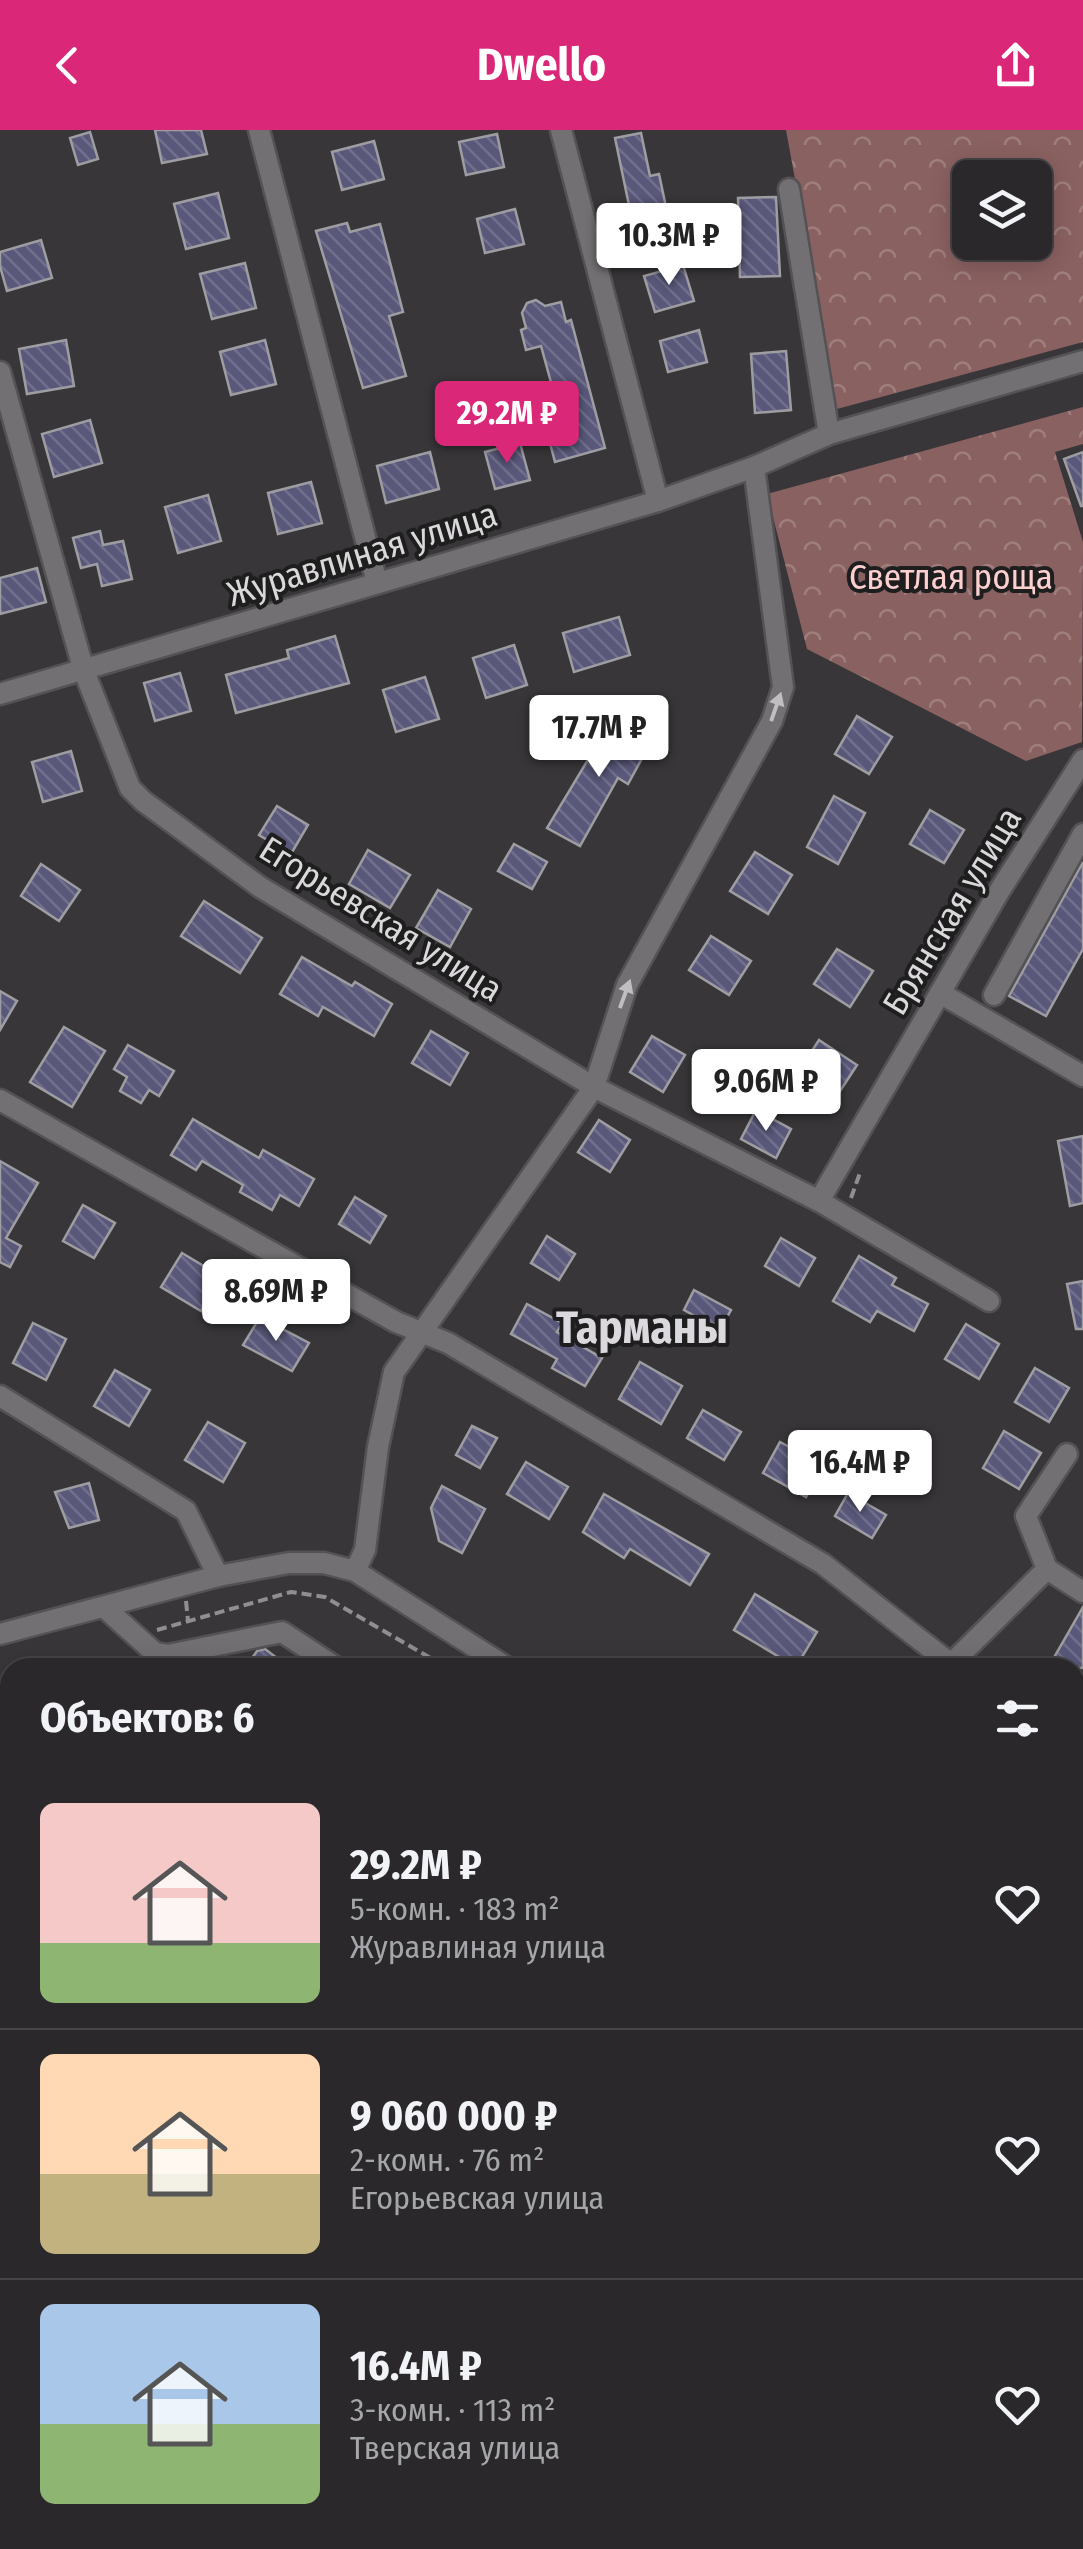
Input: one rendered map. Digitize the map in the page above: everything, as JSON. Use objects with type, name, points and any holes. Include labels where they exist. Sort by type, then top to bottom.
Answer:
[{"type":"street","points":[[259,130],[377,584]]},
{"type":"street","points":[[560,130],[658,501]]},
{"type":"street","points":[[788,189],[829,434]]},
{"type":"street","name":"Журавлиная улица","points":[[0,694],[658,501],[754,468],[829,434],[1083,361]]},
{"type":"street","name":"Егорьевская улица","points":[[0,372],[84,671],[130,788],[143,801],[260,886],[594,1086],[819,1201],[989,1301]]},
{"type":"street","points":[[355,1571],[365,1550],[378,1447],[394,1372],[594,1086],[627,985],[772,720],[783,687],[754,468]]},
{"type":"street","name":"Брянская улица","points":[[819,1201],[940,992],[1083,760]]},
{"type":"street","points":[[994,995],[1083,834]]},
{"type":"street","points":[[940,992],[1083,1076]]},
{"type":"street","points":[[0,1100],[396,1322],[423,1331],[823,1564],[945,1658]]},
{"type":"street","points":[[0,1396],[186,1511],[218,1576]]},
{"type":"street","points":[[1067,1454],[1026,1516],[1047,1569],[1083,1592]]},
{"type":"street","points":[[0,1634],[218,1576],[289,1563],[324,1563],[355,1571],[492,1658]]},
{"type":"street","points":[[961,1658],[1047,1569]]},
{"type":"street","points":[[105,1608],[154,1654],[166,1658]]},
{"type":"street","points":[[186,1658],[282,1632],[322,1658]]},
{"type":"green space","points":[[786,130],[1083,130],[1083,342],[837,409]]},
{"type":"green space","name":"Светлая роща","points":[[1083,407],[1083,444],[1055,452],[1083,542],[1082,742],[1026,761],[807,649],[767,494]]},
{"type":"building","points":[[155,130],[201,130],[207,154],[162,163]]},
{"type":"building","points":[[90,132],[98,159],[78,165],[70,138]]},
{"type":"building","points":[[641,133],[650,176],[659,174],[666,207],[631,215],[615,138]]},
{"type":"building","points":[[497,134],[504,167],[466,175],[459,142]]},
{"type":"building","points":[[374,141],[384,179],[342,190],[332,152]]},
{"type":"building","points":[[218,193],[229,238],[186,249],[174,204]]},
{"type":"building","points":[[776,197],[780,276],[740,277],[738,198]]},
{"type":"building","points":[[515,209],[524,244],[485,253],[477,219]]},
{"type":"building","points":[[347,223],[350,232],[380,224],[403,312],[389,316],[406,376],[363,388],[316,231]]},
{"type":"building","points":[[41,240],[52,278],[7,291],[0,252]]},
{"type":"building","points":[[245,263],[256,308],[212,319],[200,274]]},
{"type":"building","points":[[683,265],[694,301],[655,312],[644,276]]},
{"type":"building","points":[[536,300],[545,306],[561,302],[566,322],[571,320],[605,448],[555,462],[542,413],[558,408],[541,346],[526,350],[521,330],[526,328],[522,313],[527,303]]},
{"type":"building","points":[[699,330],[707,362],[668,372],[660,341]]},
{"type":"building","points":[[66,340],[74,386],[27,394],[19,349]]},
{"type":"building","points":[[265,340],[276,384],[231,395],[220,352]]},
{"type":"building","points":[[786,351],[791,410],[755,413],[751,354]]},
{"type":"building","points":[[90,420],[102,463],[54,477],[42,434]]},
{"type":"building","points":[[520,443],[530,480],[495,489],[485,452]]},
{"type":"building","points":[[430,452],[439,489],[386,503],[377,466]]},
{"type":"building","points":[[1083,452],[1083,506],[1081,506],[1064,459]]},
{"type":"building","points":[[311,482],[322,523],[278,534],[268,493]]},
{"type":"building","points":[[208,495],[221,541],[178,553],[165,507]]},
{"type":"building","points":[[100,531],[103,545],[123,541],[132,579],[102,586],[97,564],[81,568],[73,538]]},
{"type":"building","points":[[37,568],[46,602],[0,614],[0,578]]},
{"type":"building","points":[[619,617],[630,655],[574,672],[563,633]]},
{"type":"building","points":[[335,636],[349,683],[236,713],[226,675],[289,658],[287,650]]},
{"type":"building","points":[[514,645],[527,685],[486,698],[473,658]]},
{"type":"building","points":[[180,673],[191,711],[155,721],[144,683]]},
{"type":"building","points":[[425,677],[439,719],[396,732],[383,690]]},
{"type":"building","points":[[857,716],[892,737],[869,774],[835,754]]},
{"type":"building","points":[[621,718],[636,727],[633,732],[651,742],[628,784],[618,778],[580,846],[547,828],[610,723],[616,726]]},
{"type":"building","points":[[71,751],[82,791],[43,802],[32,762]]},
{"type":"building","points":[[834,796],[865,813],[838,864],[807,847]]},
{"type":"building","points":[[277,806],[308,825],[291,854],[259,835]]},
{"type":"building","points":[[930,810],[964,830],[944,863],[910,844]]},
{"type":"building","points":[[514,844],[547,862],[532,889],[498,871]]},
{"type":"building","points":[[368,850],[410,875],[390,908],[349,884]]},
{"type":"building","points":[[755,852],[792,875],[768,914],[730,891]]},
{"type":"building","points":[[1083,862],[1083,949],[1046,1016],[1009,996]]},
{"type":"building","points":[[41,864],[80,890],[59,921],[21,896]]},
{"type":"building","points":[[438,890],[471,909],[450,947],[416,928]]},
{"type":"building","points":[[204,901],[262,938],[240,973],[181,936]]},
{"type":"building","points":[[711,936],[751,961],[729,995],[689,970]]},
{"type":"building","points":[[837,949],[873,971],[850,1007],[814,984]]},
{"type":"building","points":[[302,957],[392,1004],[374,1036],[323,1007],[318,1016],[280,994]]},
{"type":"building","points":[[0,991],[17,1001],[0,1030]]},
{"type":"building","points":[[64,1027],[105,1051],[72,1107],[30,1082]]},
{"type":"building","points":[[431,1031],[468,1053],[450,1085],[412,1063]]},
{"type":"building","points":[[652,1036],[685,1055],[663,1092],[630,1072]]},
{"type":"building","points":[[819,1040],[857,1065],[829,1108],[791,1083]]},
{"type":"building","points":[[128,1045],[174,1071],[159,1096],[149,1090],[141,1103],[120,1091],[127,1077],[114,1069]]},
{"type":"building","points":[[756,1110],[791,1129],[776,1158],[741,1139]]},
{"type":"building","points":[[193,1119],[259,1158],[263,1150],[314,1179],[299,1206],[280,1195],[272,1210],[240,1192],[243,1185],[202,1161],[196,1170],[171,1155]]},
{"type":"building","points":[[599,1120],[630,1140],[610,1172],[578,1152]]},
{"type":"building","points":[[1083,1136],[1083,1203],[1070,1206],[1058,1141]]},
{"type":"building","points":[[0,1161],[38,1183],[6,1238],[21,1246],[10,1267],[0,1262]]},
{"type":"building","points":[[355,1197],[386,1216],[370,1243],[339,1224]]},
{"type":"building","points":[[83,1205],[115,1223],[94,1258],[63,1241]]},
{"type":"building","points":[[547,1236],[575,1254],[559,1280],[531,1263]]},
{"type":"building","points":[[781,1238],[815,1258],[799,1286],[765,1266]]},
{"type":"building","points":[[182,1253],[222,1277],[201,1311],[161,1287]]},
{"type":"building","points":[[859,1256],[896,1278],[892,1285],[928,1304],[914,1331],[877,1311],[870,1322],[833,1301]]},
{"type":"building","points":[[1083,1281],[1083,1329],[1076,1329],[1067,1284]]},
{"type":"building","points":[[694,1290],[731,1310],[720,1330],[684,1310]]},
{"type":"building","points":[[527,1304],[562,1323],[557,1332],[602,1358],[585,1386],[552,1368],[557,1359],[511,1334]]},
{"type":"building","points":[[260,1317],[309,1343],[292,1371],[243,1345]]},
{"type":"building","points":[[33,1323],[66,1339],[46,1380],[13,1363]]},
{"type":"building","points":[[966,1324],[999,1344],[979,1379],[945,1359]]},
{"type":"building","points":[[640,1362],[682,1386],[661,1424],[619,1399]]},
{"type":"building","points":[[1035,1368],[1069,1388],[1049,1422],[1015,1402]]},
{"type":"building","points":[[115,1370],[150,1390],[129,1426],[94,1406]]},
{"type":"building","points":[[703,1410],[741,1432],[724,1460],[687,1438]]},
{"type":"building","points":[[208,1422],[245,1443],[223,1482],[185,1460]]},
{"type":"building","points":[[472,1426],[497,1438],[480,1468],[456,1455]]},
{"type":"building","points":[[1004,1431],[1041,1453],[1019,1489],[983,1468]]},
{"type":"building","points":[[780,1442],[824,1465],[806,1497],[763,1473]]},
{"type":"building","points":[[526,1462],[568,1487],[549,1519],[507,1494]]},
{"type":"building","points":[[89,1483],[99,1520],[69,1528],[55,1492]]},
{"type":"building","points":[[442,1486],[485,1509],[462,1553],[439,1541],[431,1508]]},
{"type":"building","points":[[848,1493],[886,1515],[872,1538],[835,1516]]},
{"type":"building","points":[[604,1494],[709,1554],[690,1585],[630,1549],[624,1558],[583,1532]]},
{"type":"building","points":[[755,1594],[817,1632],[801,1658],[781,1658],[734,1630]]},
{"type":"building","points":[[1083,1607],[1083,1658],[1054,1658]]},
{"type":"building","points":[[265,1649],[277,1658],[252,1658]]},
{"type":"district","name":"Тарманы","points":[[642,1327]]}]
